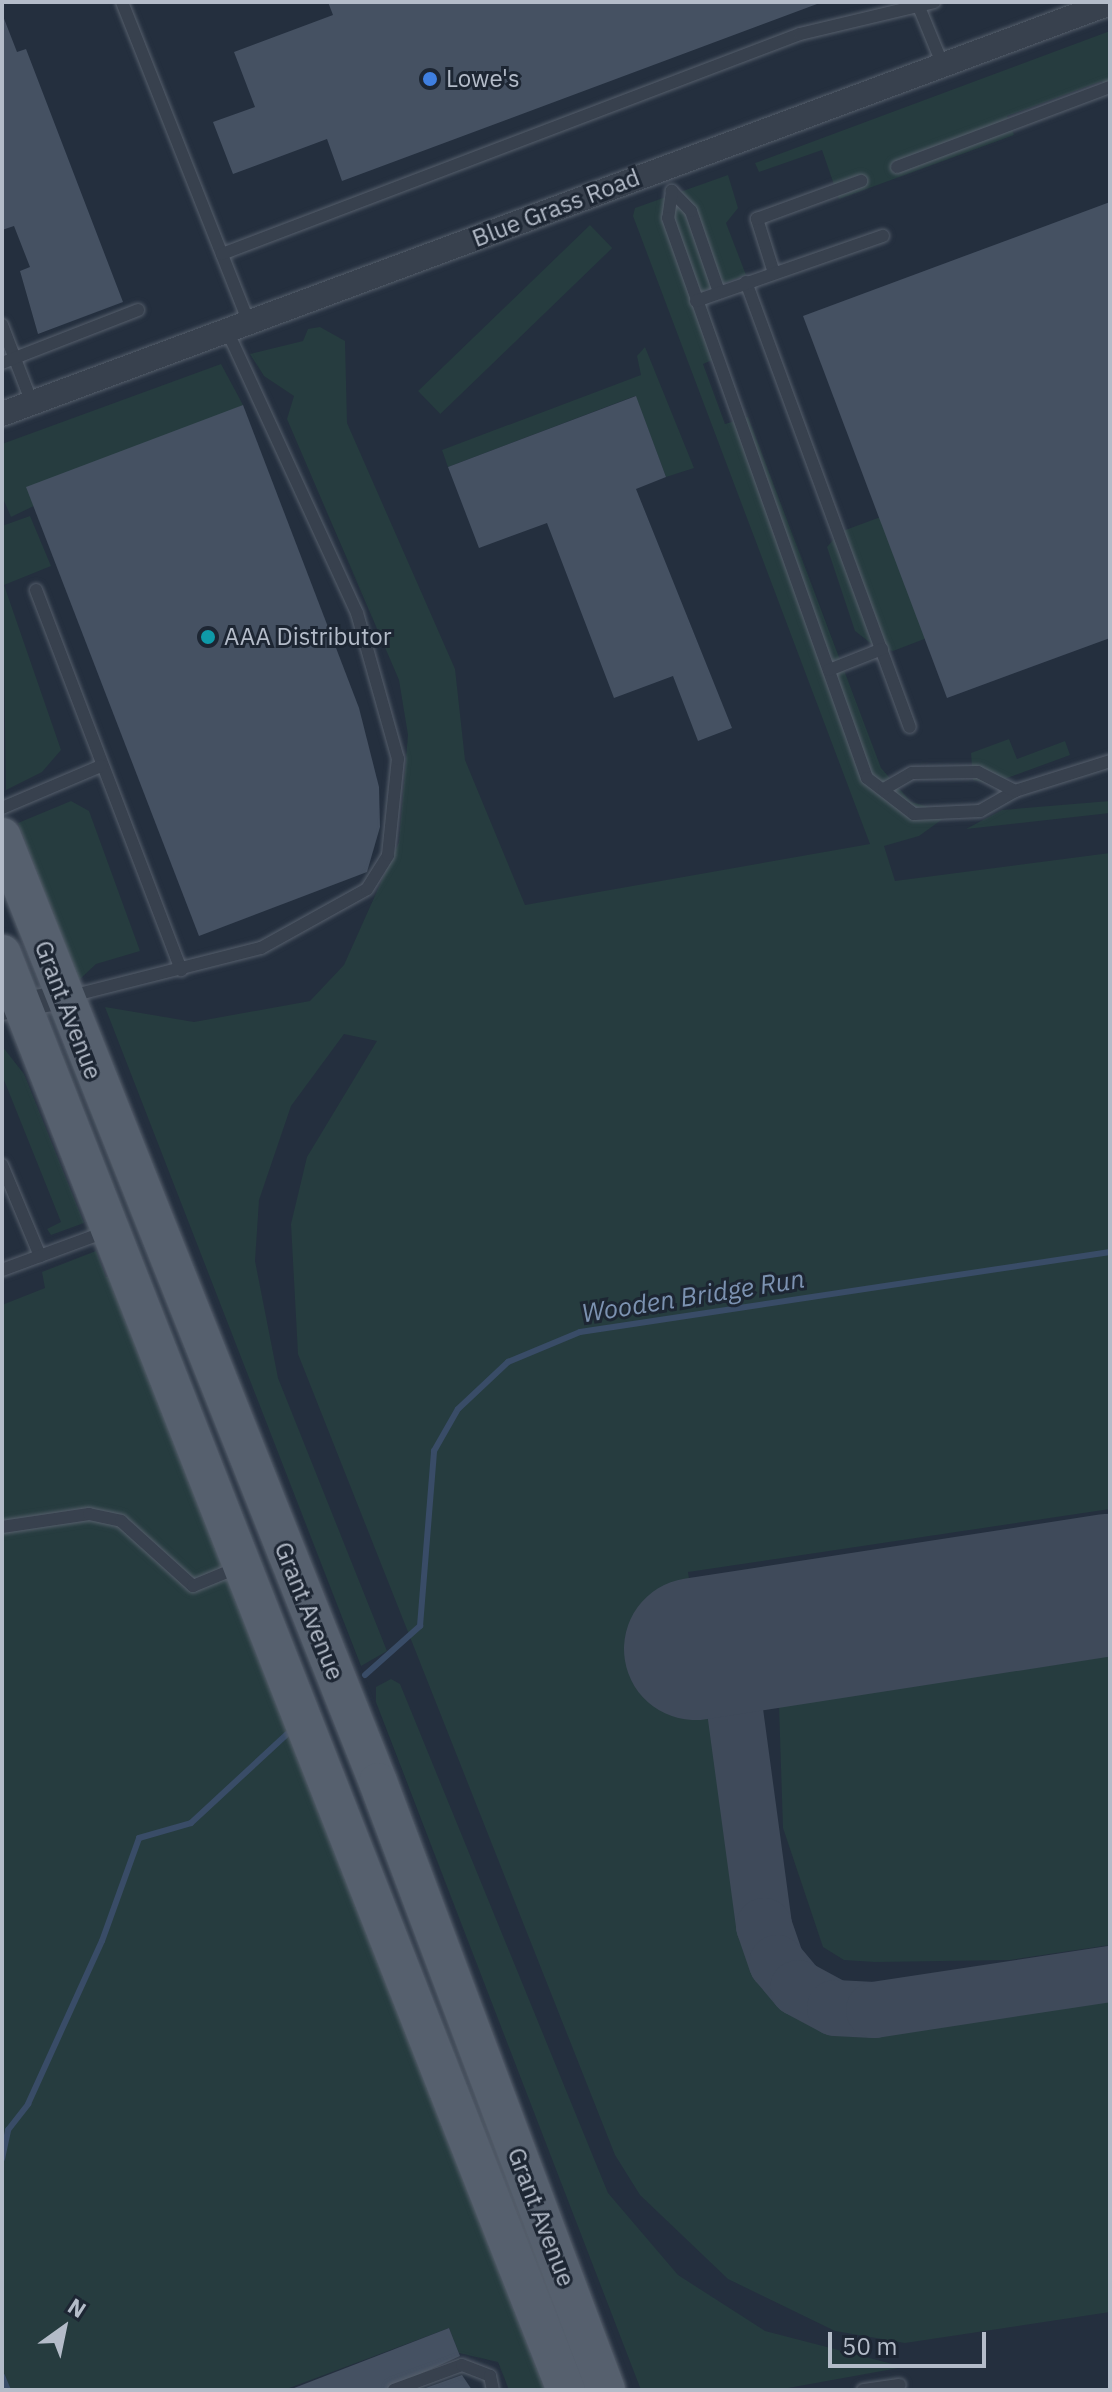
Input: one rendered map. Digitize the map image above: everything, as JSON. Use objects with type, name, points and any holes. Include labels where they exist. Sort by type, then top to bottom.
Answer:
[{"type":"main road","name":"Grant Avenue","points":[[2,837],[63,997],[378,1782],[606,2390]]},
{"type":"main road","name":"Grant Avenue","points":[[2,954],[11,1005],[111,1230],[246,1564],[566,2390]]},
{"type":"street","name":"Blue Grass Road","points":[[2,414],[1110,3]]},
{"type":"street","points":[[11,1005],[63,997]]},
{"type":"lane","points":[[63,997],[261,948],[367,889],[388,855],[398,759],[357,613],[238,327],[222,254],[122,2]]},
{"type":"lane","points":[[222,254],[800,34],[889,7],[919,7],[934,2]]},
{"type":"lane","points":[[919,7],[942,63]]},
{"type":"lane","points":[[897,167],[1110,87]]},
{"type":"lane","points":[[662,167],[672,191],[691,211],[719,292]]},
{"type":"lane","points":[[774,273],[757,219],[861,181]]},
{"type":"lane","points":[[672,191],[668,218],[867,778],[914,814],[980,811],[1015,791],[1110,761]]},
{"type":"lane","points":[[696,301],[883,236]]},
{"type":"lane","points":[[746,282],[910,727]]},
{"type":"lane","points":[[8,360],[138,310]]},
{"type":"lane","points":[[2,325],[8,360],[32,403]]},
{"type":"lane","points":[[36,590],[181,970]]},
{"type":"lane","points":[[829,670],[882,649]]},
{"type":"lane","points":[[2,808],[101,766]]},
{"type":"lane","points":[[884,789],[912,773],[978,772],[1015,791]]},
{"type":"lane","points":[[2,1165],[40,1256]]},
{"type":"lane","points":[[2,1270],[111,1230]]},
{"type":"lane","points":[[2,1527],[89,1514],[121,1521],[193,1586],[246,1564]]},
{"type":"lane","points":[[394,2390],[462,2365],[490,2376],[493,2390]]},
{"type":"lane","points":[[863,2390],[900,2385]]},
{"type":"green space","points":[[1110,31],[1110,100],[1102,81],[1007,116],[1014,135],[839,199],[822,150],[759,172],[755,163]]},
{"type":"green space","points":[[728,175],[738,208],[726,223],[746,275],[701,292],[717,336],[707,340],[714,359],[703,364],[725,424],[748,417],[881,768],[911,802],[951,813],[919,836],[884,846],[895,881],[1110,853],[1110,1509],[688,1572],[740,1926],[752,1961],[789,2007],[847,2030],[879,2030],[1110,1994],[1110,2312],[905,2343],[835,2331],[728,2279],[640,2195],[615,2155],[298,1354],[291,1224],[307,1157],[377,1041],[344,1034],[291,1106],[259,1200],[255,1261],[278,1378],[387,1651],[361,1666],[105,1007],[194,1022],[310,1001],[344,965],[399,842],[408,735],[399,680],[287,419],[294,396],[264,376],[250,354],[303,341],[308,329],[320,327],[345,341],[347,423],[455,669],[465,760],[525,905],[870,844],[633,216],[635,208]]},
{"type":"green space","points":[[590,225],[612,248],[440,414],[418,391]]},
{"type":"green space","points":[[645,347],[694,468],[666,477],[635,396],[448,467],[442,450],[641,375],[637,356]]},
{"type":"green space","points":[[221,364],[243,405],[11,517],[2,496],[2,444]]},
{"type":"green space","points":[[921,502],[966,623],[893,651],[877,648],[855,631],[827,547],[840,532]]},
{"type":"green space","points":[[30,516],[51,566],[4,585],[61,750],[42,772],[6,790],[2,526]]},
{"type":"green space","points":[[1009,739],[1017,759],[1065,741],[1070,755],[991,784],[973,780],[971,753]]},
{"type":"green space","points":[[71,801],[89,811],[140,951],[96,964],[78,981],[18,823]]},
{"type":"green space","points":[[1110,801],[1110,813],[966,829],[1002,810]]},
{"type":"green space","points":[[2,1046],[24,1074],[84,1223],[51,1235],[47,1229],[61,1222],[2,1075]]},
{"type":"green space","points":[[96,1251],[106,1277],[113,1275],[545,2390],[509,2390],[498,2362],[459,2353],[449,2328],[284,2390],[2,2390],[2,1305],[45,1288],[42,1272]]},
{"type":"green space","points":[[1110,1656],[1110,1945],[1010,1960],[875,1962],[844,1960],[823,1947],[783,1828],[779,1706]]},
{"type":"green space","points":[[391,1679],[400,1684],[608,2193],[678,2275],[765,2331],[904,2367],[777,2390],[641,2390],[376,1702],[376,1687]]},
{"type":"building","name":"Lowe's","points":[[328,2],[817,4],[342,181],[327,139],[233,174],[213,122],[255,107],[234,52],[333,15]]},
{"type":"building","points":[[3,16],[17,52],[26,49],[123,302],[38,334],[20,271],[30,267],[14,226],[2,230]]},
{"type":"building","points":[[1110,202],[1110,638],[947,698],[803,316]]},
{"type":"building","points":[[636,396],[666,477],[636,489],[732,728],[698,741],[673,676],[614,698],[547,523],[479,548],[448,467]]},
{"type":"building","name":"AAA Distributor","points":[[243,405],[359,708],[379,787],[380,827],[367,872],[199,936],[26,487]]},
{"type":"building","points":[[449,2328],[460,2356],[385,2390],[289,2390]]},
{"type":"building","points":[[462,2375],[472,2390],[420,2390]]},
{"type":"waterway","name":"Wooden Bridge Run","points":[[365,1675],[420,1626],[434,1451],[458,1409],[508,1362],[580,1332],[1110,1252]]},
{"type":"waterway","name":"Wooden Bridge Run","points":[[2,2159],[8,2130],[28,2104],[102,1941],[139,1838],[191,1823],[287,1734]]},
{"type":"waterway","name":"Wooden Bridge Run","points":[[2,2376],[8,2390]]},
{"type":"taxiway","points":[[726,1644],[764,1926],[777,1963],[798,1988],[835,2008],[874,2010],[1110,1974]]},
{"type":"runway","points":[[695,1649],[1110,1585]]},
{"type":"place","name":"Lowe's","points":[[430,79]]},
{"type":"place","name":"AAA Distributor","points":[[208,637]]}]
